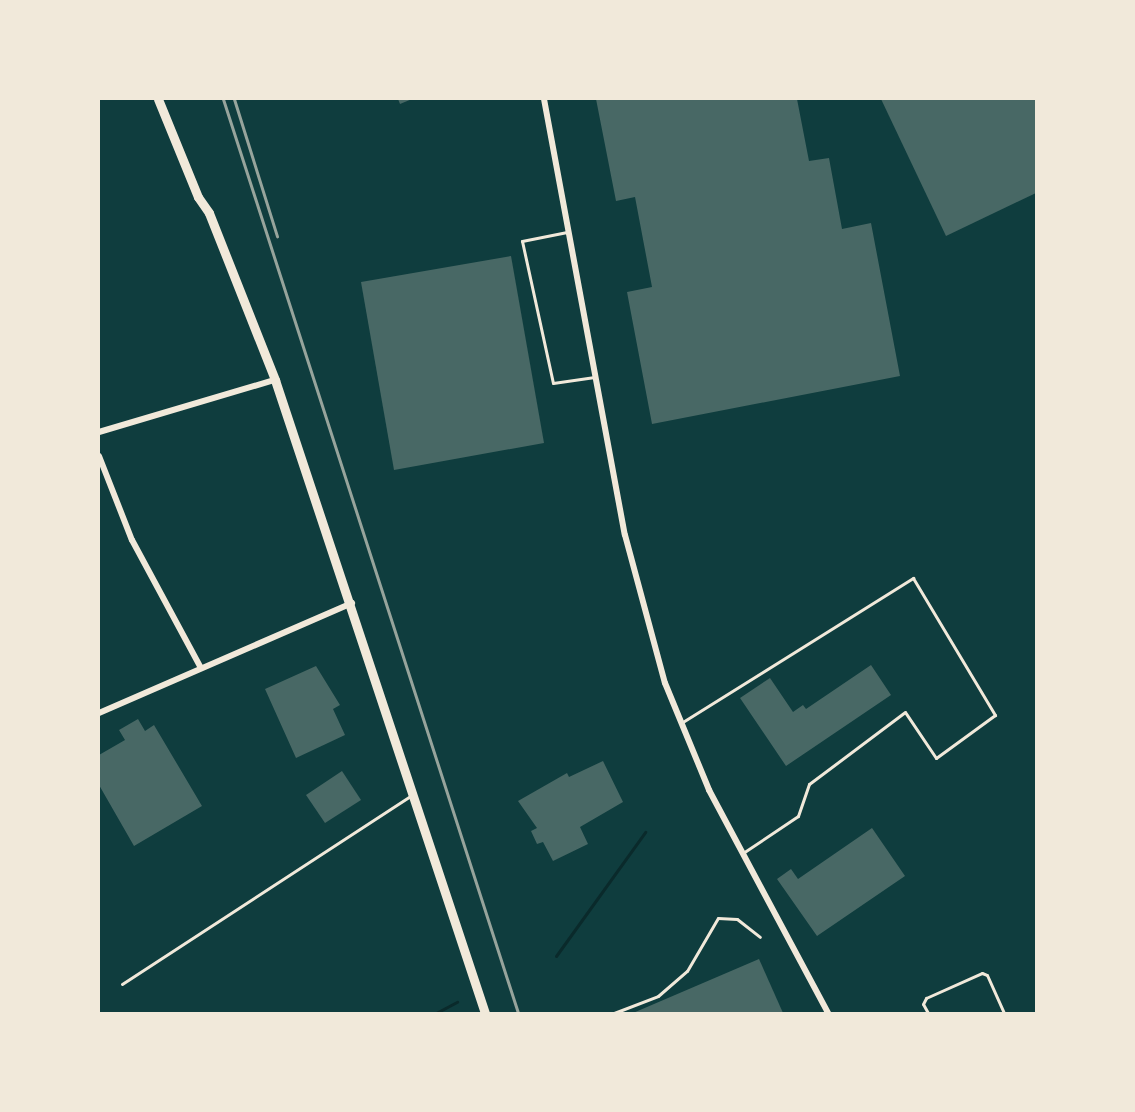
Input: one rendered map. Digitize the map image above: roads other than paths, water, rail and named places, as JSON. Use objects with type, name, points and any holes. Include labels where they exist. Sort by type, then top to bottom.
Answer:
[{"type":"main road","points":[[158,99],[198,197],[209,213],[275,380],[352,603],[485,1013]]},
{"type":"street","points":[[544,99],[637,586],[665,683],[709,790],[828,1013]]},
{"type":"street","points":[[99,432],[275,380]]},
{"type":"street","points":[[99,456],[132,540],[201,668]]},
{"type":"street","points":[[99,713],[352,603]]},
{"type":"lane","points":[[569,231],[522,241],[553,383],[596,376]]},
{"type":"lane","points":[[681,723],[913,578],[994,715],[936,758],[904,712],[809,784],[798,816],[743,853]]},
{"type":"lane","points":[[122,984],[415,793]]},
{"type":"lane","points":[[614,1013],[658,996],[687,971],[718,918],[737,919],[760,937]]},
{"type":"lane","points":[[927,1013],[926,998],[981,973],[987,975],[1004,1013]]},
{"type":"waterway","points":[[556,956],[645,832]]},
{"type":"waterway","points":[[436,1013],[457,1002]]},
{"type":"railway","points":[[223,99],[518,1013]]},
{"type":"railway","points":[[234,99],[277,236]]}]
